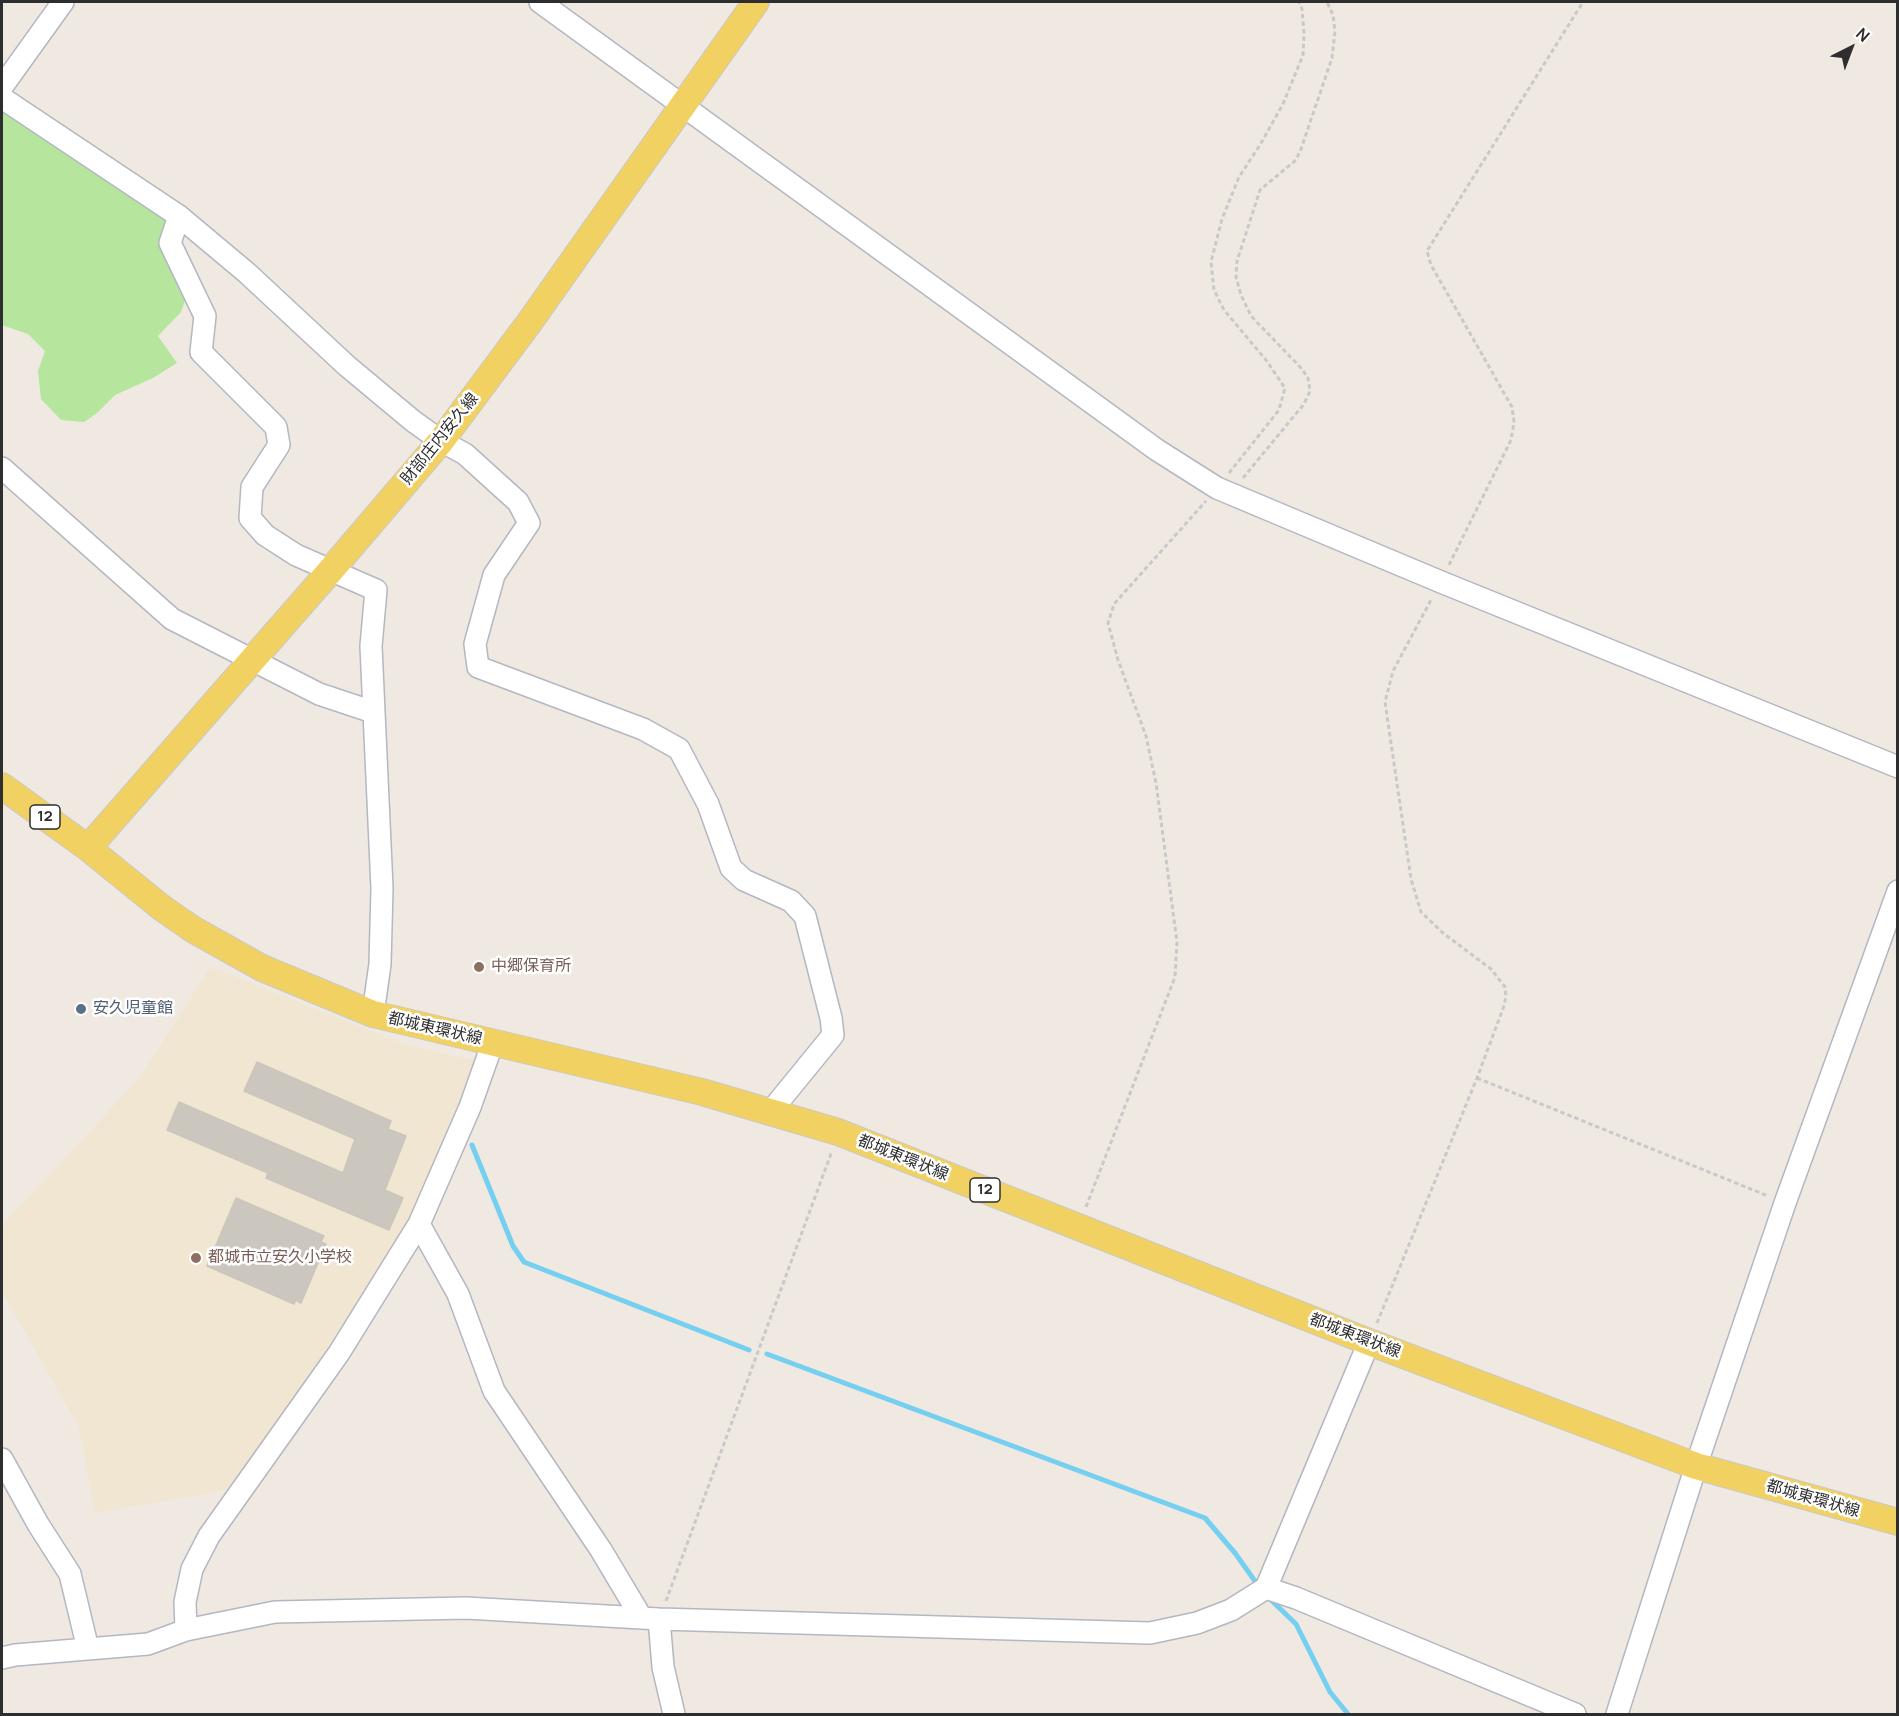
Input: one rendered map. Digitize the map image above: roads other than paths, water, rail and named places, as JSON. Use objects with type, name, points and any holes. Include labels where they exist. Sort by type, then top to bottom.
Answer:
[{"type":"main road","name":"財部庄内安久線","points":[[88,848],[441,441],[529,323],[756,2]]},
{"type":"main road","name":"都城東環状線","points":[[2,786],[88,848],[162,908],[194,930],[262,968],[373,1014],[702,1092],[838,1132],[1369,1342],[1696,1466],[1898,1522]]},
{"type":"street","points":[[2,87],[63,2]]},
{"type":"street","points":[[540,2],[1157,450],[1223,491],[1441,582],[1898,766]]},
{"type":"street","points":[[2,98],[179,216],[247,273],[347,366],[413,421],[441,441],[465,454],[518,502],[529,523],[494,575],[475,644],[478,667],[643,729],[679,749],[708,804],[731,868],[744,880],[790,901],[805,916],[831,1018],[833,1035],[771,1112]]},
{"type":"street","points":[[179,216],[170,243],[205,316],[201,352],[276,427],[279,445],[252,487],[250,518],[266,535],[288,550],[376,590],[371,646],[382,888],[380,964],[373,1014]]},
{"type":"street","points":[[2,468],[172,619],[319,694],[373,712]]},
{"type":"street","points":[[1617,1714],[1696,1466],[1785,1203],[1898,891]]},
{"type":"street","points":[[186,1630],[185,1602],[192,1569],[209,1536],[339,1353],[419,1224],[470,1107],[493,1042]]},
{"type":"street","points":[[419,1224],[458,1294],[494,1391],[601,1550],[650,1618],[674,1714]]},
{"type":"street","points":[[2,1658],[148,1644],[186,1630],[275,1612],[465,1608],[650,1618],[1150,1633],[1197,1623],[1231,1610],[1266,1588],[1369,1342]]},
{"type":"street","points":[[2,1459],[38,1524],[70,1574],[88,1649]]},
{"type":"street","points":[[1266,1588],[1575,1714]]},
{"type":"waterway","points":[[472,1145],[513,1246],[524,1262],[749,1350]]},
{"type":"waterway","points":[[767,1354],[1205,1518],[1235,1553],[1257,1584]]},
{"type":"waterway","points":[[1270,1599],[1296,1624],[1330,1692],[1348,1714]]},
{"type":"place","name":"中郷保育所","points":[[479,967]]},
{"type":"place","name":"安久児童館","points":[[81,1009]]},
{"type":"place","name":"都城市立安久小学校","points":[[196,1258]]}]
